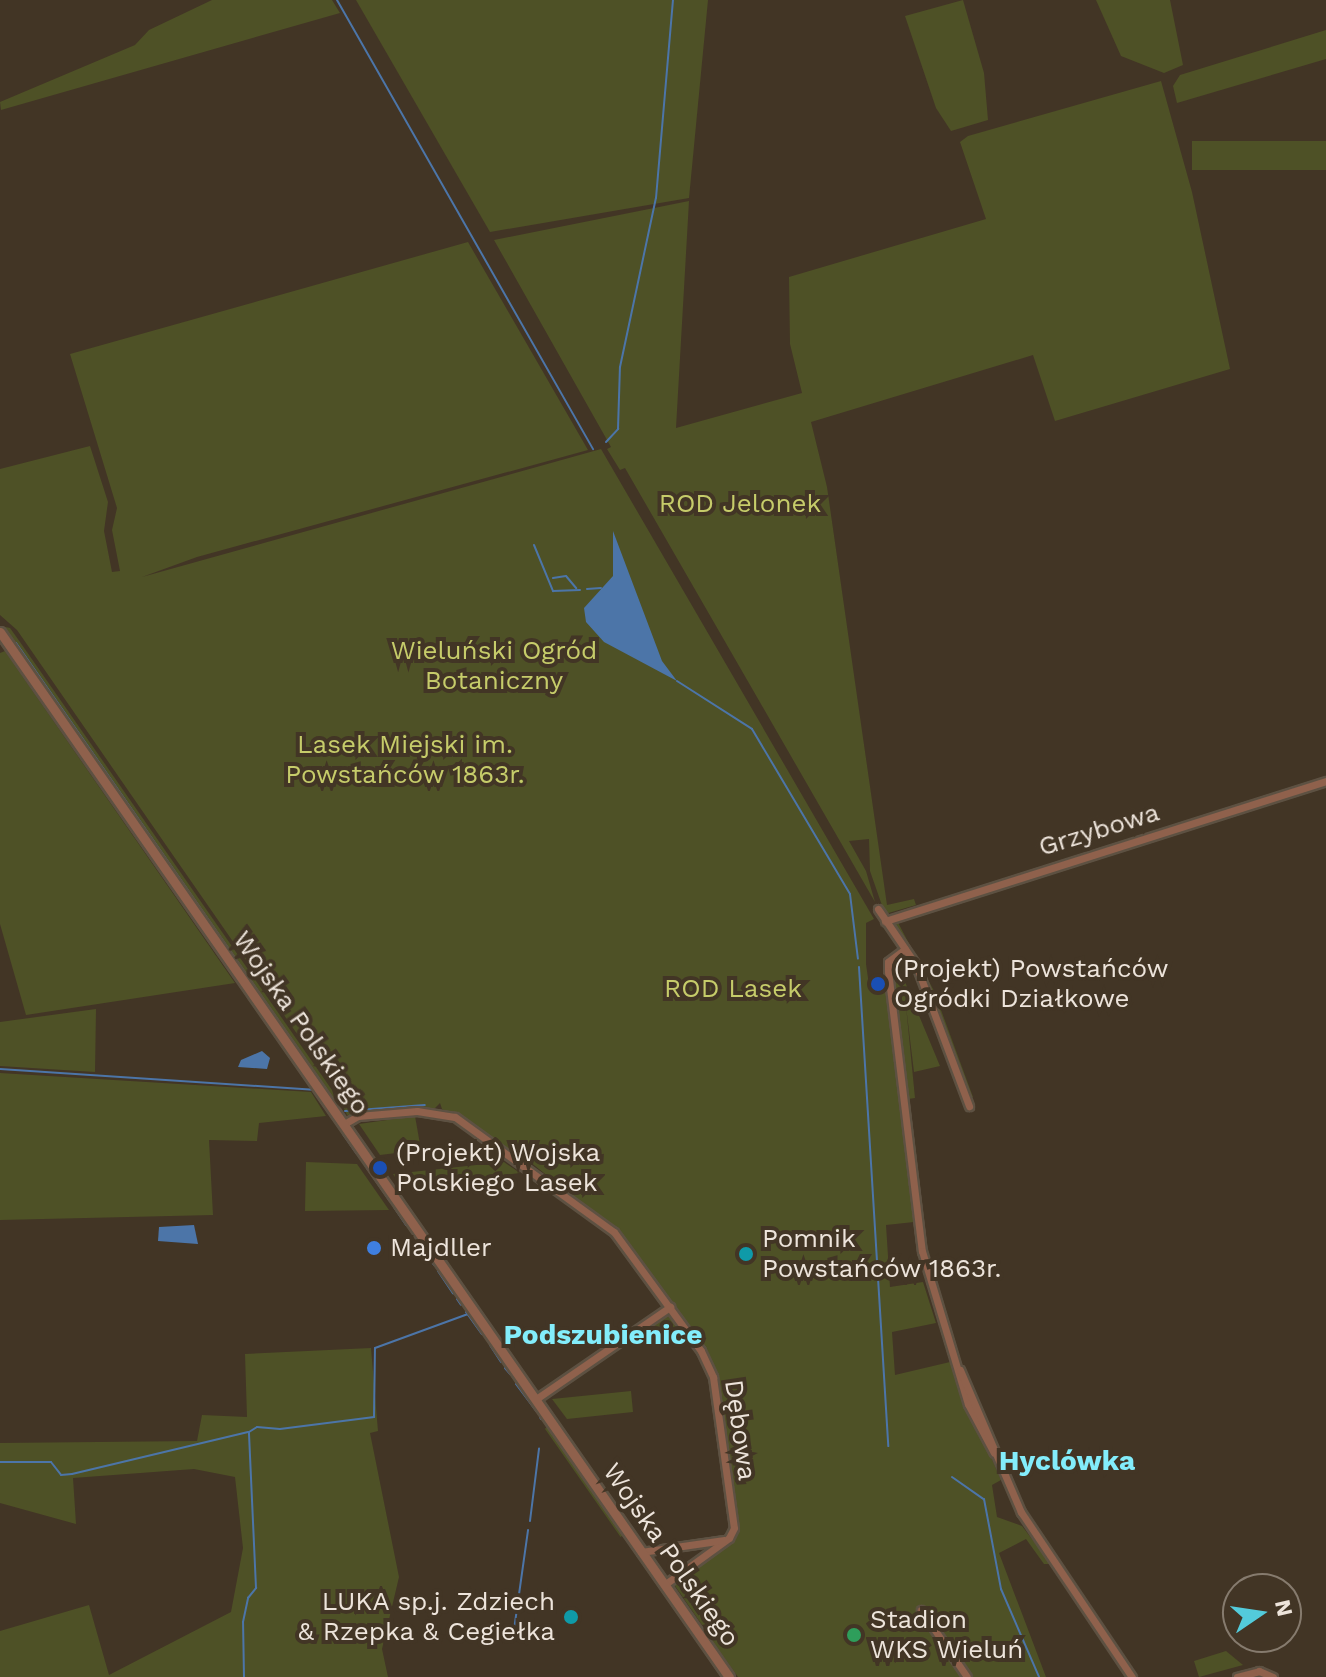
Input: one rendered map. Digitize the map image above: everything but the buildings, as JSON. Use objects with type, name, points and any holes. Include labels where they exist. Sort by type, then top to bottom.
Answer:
[{"type":"street","name":"Wojska Polskiego","points":[[0,632],[729,1677]]},
{"type":"street","name":"Grzybowa","points":[[885,921],[1326,781]]},
{"type":"street","points":[[878,909],[905,949],[925,988],[969,1106]]},
{"type":"street","points":[[905,949],[888,962],[888,971],[922,1251],[955,1361],[972,1413],[1021,1512],[1132,1677]]},
{"type":"street","name":"Dębowa","points":[[344,1124],[358,1116],[417,1111],[455,1117],[614,1232],[670,1307],[711,1372],[734,1526],[727,1540]]},
{"type":"street","points":[[536,1399],[670,1307]]},
{"type":"street","points":[[641,1552],[727,1540]]},
{"type":"street","points":[[664,1585],[727,1540]]},
{"type":"street","points":[[921,1610],[967,1677]]},
{"type":"street","points":[[1237,1677],[1259,1671],[1273,1677]]},
{"type":"green space","points":[[212,0],[332,0],[340,13],[1,110],[0,102],[135,45],[149,30]]},
{"type":"green space","points":[[356,0],[708,0],[689,198],[490,232]]},
{"type":"green space","points":[[963,0],[984,73],[988,120],[951,131],[936,108],[905,16]]},
{"type":"green space","points":[[1096,0],[1170,0],[1183,65],[1164,73],[1121,56]]},
{"type":"green space","points":[[1326,30],[1326,59],[1177,103],[1173,86],[1180,75]]},
{"type":"green space","name":"ROD Jelonek","points":[[1161,81],[1192,192],[1230,369],[1055,421],[1033,355],[811,422],[827,487],[887,905],[914,899],[916,905],[885,914],[870,871],[869,839],[849,841],[866,871],[875,902],[625,468],[620,470],[607,449],[611,447],[494,240],[689,201],[676,428],[802,393],[790,344],[789,277],[986,219],[960,142],[968,136]]},
{"type":"green space","points":[[1192,141],[1326,141],[1326,170],[1192,170]]},
{"type":"green space","name":"Lasek Miejski im. Powstańców 1863r.","points":[[468,242],[588,450],[197,557],[142,577],[601,449],[874,919],[866,923],[866,964],[869,985],[887,985],[914,1222],[886,1225],[890,1287],[923,1282],[936,1323],[892,1332],[895,1375],[950,1362],[1001,1480],[992,1485],[997,1517],[1022,1526],[1051,1564],[1044,1564],[1026,1539],[999,1553],[1046,1677],[738,1677],[718,1649],[734,1677],[706,1638],[715,1631],[711,1623],[702,1625],[673,1583],[732,1541],[738,1527],[715,1373],[696,1337],[620,1234],[519,1153],[515,1157],[442,1109],[440,1103],[435,1108],[347,1115],[336,1090],[17,630],[0,615],[0,469],[90,446],[108,502],[104,531],[112,572],[120,571],[112,530],[117,508],[70,354]]},
{"type":"green space","points":[[1,626],[10,628],[20,642],[332,1090],[337,1106]]},
{"type":"green space","points":[[5,651],[235,983],[26,1015],[0,924],[0,653]]},
{"type":"green space","points":[[895,917],[934,991],[973,1097],[968,1097],[916,958],[893,927]]},
{"type":"green space","points":[[897,959],[912,972],[903,977],[940,1066],[914,1072],[906,1006],[915,1098],[908,1099],[890,966]]},
{"type":"green space","points":[[96,1009],[95,1072],[0,1066],[0,1022]]},
{"type":"green space","points":[[0,1073],[311,1092],[326,1116],[259,1123],[257,1141],[209,1140],[213,1215],[0,1220]]},
{"type":"green space","points":[[415,1116],[421,1150],[380,1155],[359,1124]]},
{"type":"green space","points":[[306,1162],[357,1164],[389,1210],[305,1211]]},
{"type":"green space","points":[[504,1162],[520,1173],[402,1188],[393,1174]]},
{"type":"green space","points":[[667,1313],[683,1336],[645,1344],[641,1330]]},
{"type":"green space","points":[[371,1348],[378,1431],[370,1433],[399,1577],[382,1649],[388,1677],[0,1677],[0,1631],[89,1605],[109,1675],[231,1612],[243,1548],[235,1477],[194,1469],[73,1478],[76,1524],[0,1503],[0,1443],[197,1441],[202,1415],[247,1417],[245,1354]]},
{"type":"green space","points":[[631,1391],[633,1412],[567,1419],[552,1399]]},
{"type":"green space","points":[[549,1426],[625,1534],[621,1537],[545,1429]]},
{"type":"green space","points":[[1222,1652],[1228,1653],[1243,1665],[1199,1677],[1194,1661]]},
{"type":"water","points":[[613,531],[662,661],[677,681],[604,642],[586,622],[584,608],[613,576]]},
{"type":"water","points":[[262,1051],[270,1058],[267,1069],[238,1067],[241,1060]]},
{"type":"water","points":[[194,1225],[198,1244],[158,1241],[159,1227]]},
{"type":"waterway","points":[[337,0],[593,449]]},
{"type":"waterway","points":[[606,442],[618,429],[620,367],[656,198],[673,0]]},
{"type":"waterway","points":[[534,545],[553,591],[580,590]]},
{"type":"waterway","points":[[553,578],[566,576],[576,588]]},
{"type":"waterway","points":[[587,589],[601,588]]},
{"type":"waterway","points":[[16,643],[332,1098]]},
{"type":"waterway","points":[[7,651],[169,883]]},
{"type":"waterway","points":[[677,681],[752,729],[850,894],[858,959]]},
{"type":"waterway","points":[[859,967],[888,1446]]},
{"type":"waterway","points":[[258,1010],[312,1088]]},
{"type":"waterway","points":[[0,1069],[313,1090],[325,1108]]},
{"type":"waterway","points":[[345,1111],[425,1105]]},
{"type":"waterway","points":[[329,1113],[338,1125]]},
{"type":"waterway","points":[[343,1134],[357,1154]]},
{"type":"waterway","points":[[367,1168],[390,1201]]},
{"type":"waterway","points":[[394,1207],[406,1225]]},
{"type":"waterway","points":[[430,1259],[434,1265]]},
{"type":"waterway","points":[[438,1271],[453,1293]]},
{"type":"waterway","points":[[457,1299],[461,1305]]},
{"type":"waterway","points":[[466,1312],[482,1334]]},
{"type":"waterway","points":[[244,1677],[243,1622],[248,1598],[256,1588],[249,1432],[257,1427],[280,1429],[374,1417],[375,1348],[468,1314]]},
{"type":"waterway","points":[[490,1345],[501,1362]]},
{"type":"waterway","points":[[505,1368],[510,1374]]},
{"type":"waterway","points":[[516,1384],[536,1411]]},
{"type":"waterway","points":[[0,1462],[51,1462],[61,1475],[72,1474],[248,1432]]},
{"type":"waterway","points":[[530,1521],[539,1449]]},
{"type":"waterway","points":[[952,1477],[984,1499],[1001,1589],[1039,1677]]},
{"type":"waterway","points":[[513,1637],[528,1530]]},
{"type":"place","name":"(Projekt) Powstańców Ogródki Działkowe","points":[[878,984]]},
{"type":"place","name":"(Projekt) Wojska Polskiego Lasek","points":[[380,1168]]},
{"type":"place","name":"Majdller","points":[[374,1248]]},
{"type":"place","name":"Pomnik Powstańców 1863r.","points":[[746,1254]]},
{"type":"place","name":"LUKA sp.j. Zdziech & Rzepka & Cegiełka","points":[[571,1617]]},
{"type":"place","name":"Stadion WKS Wieluń","points":[[854,1635]]},
{"type":"district","name":"Podszubienice","points":[[603,1335]]},
{"type":"district","name":"Hyclówka","points":[[1067,1461]]},
{"type":"park label","name":"Wieluński Ogród Botaniczny","points":[[494,666]]},
{"type":"park label","name":"ROD Lasek","points":[[733,989]]}]
